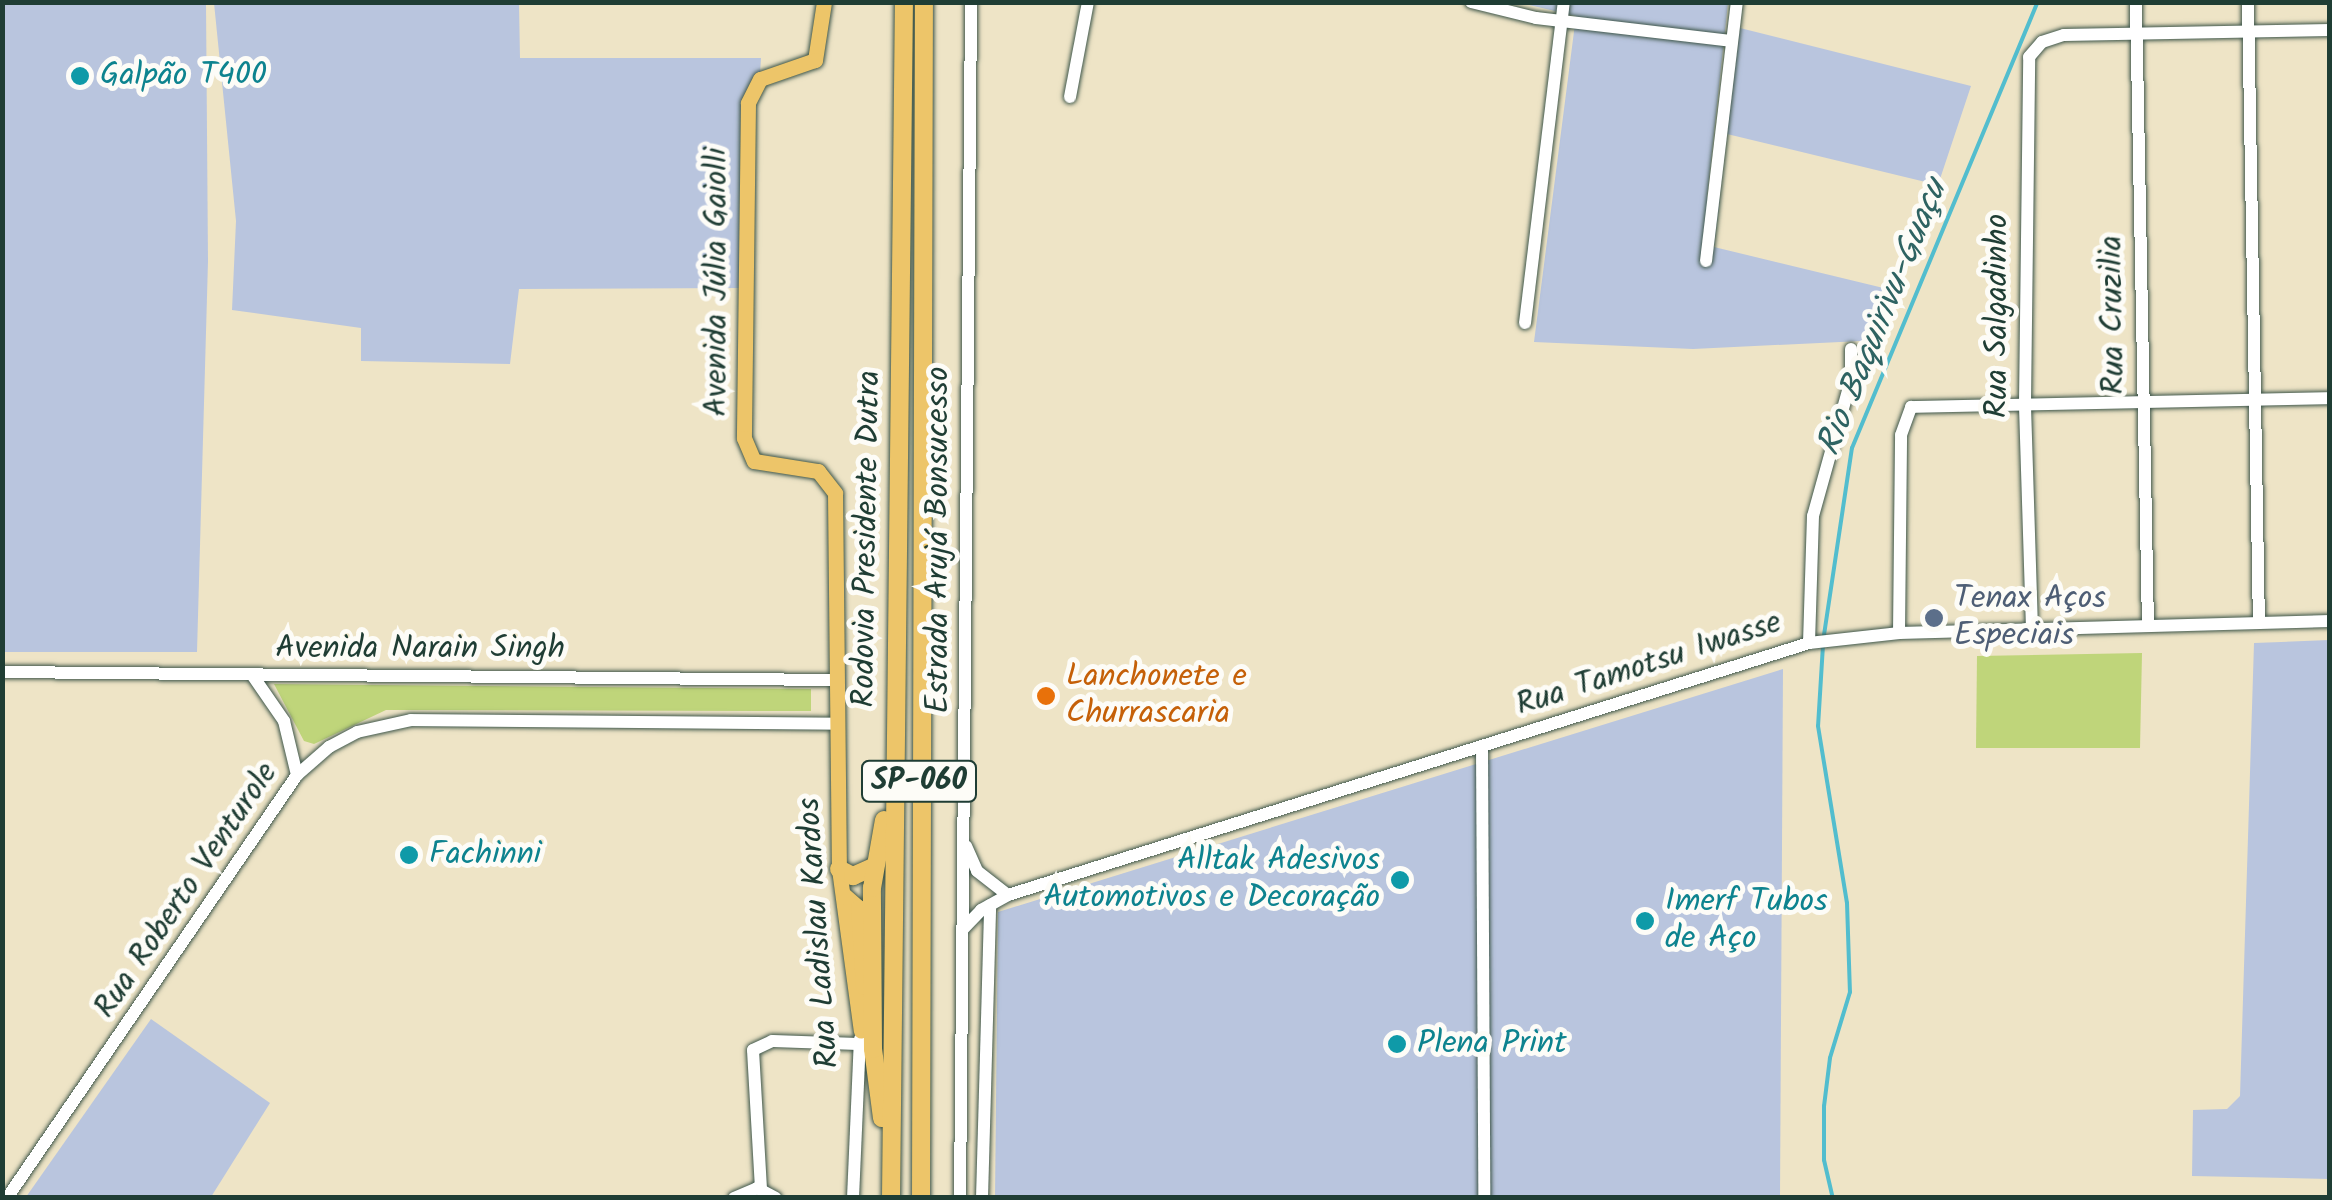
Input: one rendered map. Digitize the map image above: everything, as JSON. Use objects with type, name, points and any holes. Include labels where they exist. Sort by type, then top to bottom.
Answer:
[{"type":"highway","name":"Rodovia Presidente Dutra","points":[[891,1198],[904,2]]},
{"type":"highway","name":"Rodovia Presidente Dutra","points":[[920,1198],[924,2]]},
{"type":"highway","points":[[890,1172],[876,1077],[876,866],[893,763]]},
{"type":"highway","points":[[839,869],[853,876],[876,866]]},
{"type":"highway","points":[[860,1037],[876,1077]]},
{"type":"main road","name":"Avenida Júlia Gaiolli","points":[[824,2],[816,60],[760,79],[748,103],[744,438],[754,461],[818,472],[835,493],[837,724]]},
{"type":"main road","name":"Rua Ladislau Kardos","points":[[837,724],[839,869],[843,894],[858,907],[860,1037]]},
{"type":"street","name":"Estrada Arujá Bonsucesso","points":[[960,1198],[972,2]]},
{"type":"street","points":[[1070,97],[1088,2]]},
{"type":"street","points":[[1471,2],[1561,21],[1731,41]]},
{"type":"street","points":[[1525,323],[1564,2]]},
{"type":"street","points":[[1706,261],[1737,2]]},
{"type":"street","name":"Rua Cruzilia","points":[[2136,2],[2148,626]]},
{"type":"street","points":[[2248,2],[2259,623]]},
{"type":"street","points":[[2136,34],[2330,30]]},
{"type":"street","name":"Rua Salgadinho","points":[[2032,629],[2025,403],[2026,67],[2042,42],[2075,36],[2136,34]]},
{"type":"street","points":[[1810,642],[1813,516],[1851,380],[1851,349]]},
{"type":"street","points":[[1898,633],[1901,435],[1906,413],[1918,404],[2330,398]]},
{"type":"street","name":"Rua Tamotsu Iwasse","points":[[962,930],[1008,895],[1810,642],[1898,633],[2330,621]]},
{"type":"street","name":"Avenida Narain Singh","points":[[2,672],[837,680]]},
{"type":"street","points":[[253,676],[284,721],[298,774]]},
{"type":"street","name":"Rua Roberto Venturole","points":[[8,1198],[298,774],[356,732],[411,720],[837,724]]},
{"type":"street","points":[[1482,746],[1484,1198]]},
{"type":"street","points":[[965,844],[977,871],[1008,895]]},
{"type":"street","points":[[982,1198],[990,905]]},
{"type":"street","points":[[761,1189],[753,1050],[772,1041],[860,1037]]},
{"type":"street","name":"Rua Ladislau Kardos","points":[[853,1198],[860,1037]]},
{"type":"street","points":[[734,1198],[761,1189],[776,1198]]},
{"type":"shaded area","points":[[3,2],[206,3],[208,261],[197,652],[3,652]]},
{"type":"shaded area","points":[[214,3],[519,3],[520,58],[761,58],[760,74],[749,90],[742,288],[519,289],[510,364],[361,361],[361,328],[232,310],[236,221]]},
{"type":"shaded area","points":[[1521,3],[1728,3],[1707,197],[1720,199],[1714,247],[1900,292],[1882,340],[1693,349],[1534,342],[1576,16]]},
{"type":"shaded area","points":[[1740,28],[1971,86],[1938,185],[1727,134]]},
{"type":"shaded area","points":[[2329,640],[2329,1179],[2192,1176],[2193,1110],[2227,1109],[2240,1096],[2254,643]]},
{"type":"shaded area","points":[[1783,669],[1780,1197],[995,1198],[998,912]]},
{"type":"shaded area","points":[[151,1019],[270,1103],[211,1197],[26,1197]]},
{"type":"green space","points":[[2142,653],[2140,748],[1976,748],[1977,656]]},
{"type":"green space","points":[[274,684],[811,689],[811,711],[386,710],[314,744],[304,741]]},
{"type":"waterway","name":"Rio Baquirivu-Guaçu","points":[[1824,635],[1852,448],[2038,2]]},
{"type":"waterway","name":"Rio Baquirivu-Guaçu","points":[[1823,645],[1818,726],[1847,903],[1850,992],[1830,1058],[1824,1106],[1824,1160],[1833,1198]]},
{"type":"place","name":"Galpão T400","points":[[80,76]]},
{"type":"place","name":"Tenax Aços Especiais","points":[[1934,618]]},
{"type":"place","name":"Lanchonete e Churrascaria","points":[[1046,696]]},
{"type":"place","name":"Fachinni","points":[[409,855]]},
{"type":"place","name":"Alltak Adesivos Automotivos e Decoração","points":[[1400,880]]},
{"type":"place","name":"Imerf Tubos de Aço","points":[[1645,921]]},
{"type":"place","name":"Plena Print","points":[[1397,1044]]}]
